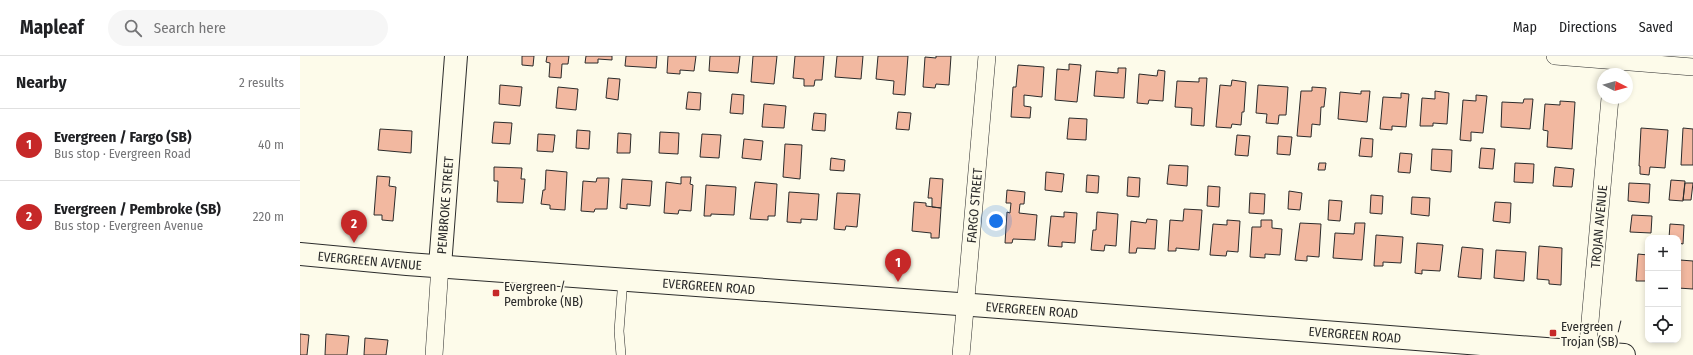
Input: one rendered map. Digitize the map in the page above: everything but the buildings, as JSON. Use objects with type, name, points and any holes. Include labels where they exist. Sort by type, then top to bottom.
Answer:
[{"type":"street","name":"PEMBROKE STREET","points":[[434,355],[456,56]]},
{"type":"street","name":"FARGO STREET","points":[[961,355],[987,56]]},
{"type":"street","points":[[1554,56],[1610,63],[1693,67]]},
{"type":"street","name":"TROJAN AVENUE","points":[[1587,354],[1609,104]]},
{"type":"street","name":"EVERGREEN AVENUE","points":[[300,254],[440,266]]},
{"type":"street","name":"EVERGREEN ROAD","points":[[440,266],[965,305],[1587,354],[1624,355]]},
{"type":"lane","points":[[621,355],[619,330],[623,280]]},
{"type":"place","name":"Evergreen / Pembroke (SB)","points":[[354,243]]},
{"type":"place","name":"Evergreen / Fargo (SB)","points":[[898,282]]},
{"type":"place","name":"Evergreen / Pembroke (NB)","points":[[496,293]]},
{"type":"place","name":"Evergreen / Trojan (SB)","points":[[1553,333]]}]
